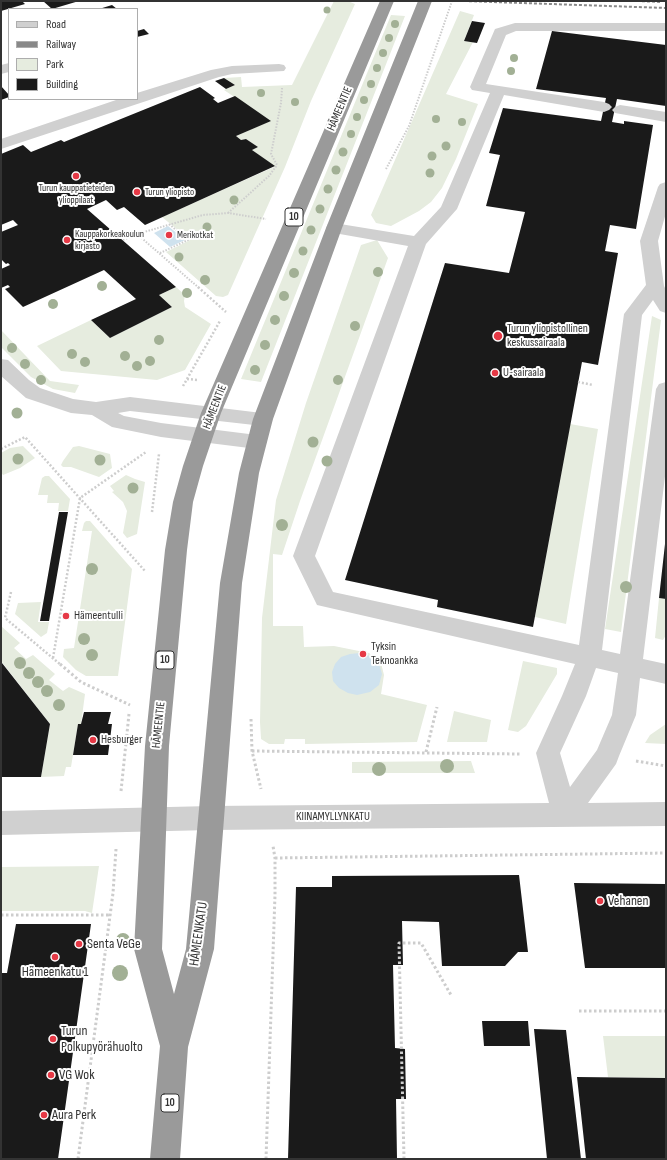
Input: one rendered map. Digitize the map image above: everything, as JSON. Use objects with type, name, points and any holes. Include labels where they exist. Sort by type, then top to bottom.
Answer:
[{"type":"highway","name":"HÄMEENTIE","points":[[153,819],[157,746],[176,550],[184,502],[193,466],[211,413],[377,21],[387,1]]},
{"type":"highway","name":"10","points":[[211,818],[231,583],[241,515],[263,419],[334,228],[425,1]]},
{"type":"highway","name":"HÄMEENKATU","points":[[165,1159],[174,1047],[200,949],[211,818]]},
{"type":"highway","name":"HÄMEENKATU","points":[[153,819],[148,949],[174,1047]]},
{"type":"street","points":[[604,107],[477,87],[500,32],[515,27],[666,28]]},
{"type":"street","points":[[138,98],[216,73],[232,70],[279,68]]},
{"type":"street","points":[[500,90],[449,209],[418,242],[304,556],[325,599],[666,674]]},
{"type":"street","points":[[1,144],[131,100]]},
{"type":"street","points":[[620,110],[666,117]]},
{"type":"street","points":[[666,187],[649,241],[655,286],[666,307]]},
{"type":"street","points":[[334,228],[418,242]]},
{"type":"street","points":[[565,815],[548,753],[574,696],[588,657],[593,633],[632,314],[655,286]]},
{"type":"street","points":[[1,365],[22,385],[33,393],[71,406],[96,409],[130,404],[263,419]]},
{"type":"street","points":[[565,815],[607,756],[624,715],[666,389]]},
{"type":"street","points":[[96,409],[119,422],[204,436],[257,442]]},
{"type":"street","name":"KIINAMYLLYNKATU","points":[[1,823],[211,818],[666,814]]},
{"type":"path","points":[[382,175],[409,126],[452,1]]},
{"type":"path","points":[[228,213],[269,176],[277,165],[271,154],[281,103],[282,86],[279,68]]},
{"type":"path","points":[[123,240],[169,224],[203,215],[228,213],[270,220]]},
{"type":"path","points":[[160,253],[188,240],[169,224]]},
{"type":"path","points":[[137,234],[226,312]]},
{"type":"path","points":[[578,382],[593,385]]},
{"type":"path","points":[[1,449],[25,437],[45,462],[80,498],[144,571],[146,563]]},
{"type":"path","points":[[151,516],[159,447]]},
{"type":"path","points":[[52,658],[80,498],[146,452]]},
{"type":"path","points":[[5,618],[11,592]]},
{"type":"path","points":[[1,615],[81,682],[130,705]]},
{"type":"path","points":[[426,752],[437,707]]},
{"type":"path","points":[[250,714],[252,752],[426,752],[514,754]]},
{"type":"path","points":[[636,761],[666,766]]},
{"type":"path","points":[[266,1159],[275,858],[666,853]]},
{"type":"path","points":[[78,1159],[110,915],[115,857]]},
{"type":"path","points":[[1,915],[110,915]]},
{"type":"path","points":[[404,1159],[399,943],[421,943],[451,996]]},
{"type":"path","points":[[579,1011],[666,1011]]},
{"type":"green space","points":[[334,1],[350,2],[355,4],[311,101],[285,167],[228,295],[223,297],[216,296],[166,252],[190,240],[162,217],[274,167],[252,150],[258,147],[246,139],[241,140],[236,136],[270,121],[224,90],[235,85],[224,78],[241,77],[242,87],[292,85]]},
{"type":"green space","points":[[460,11],[474,15],[464,41],[473,42],[446,94],[478,104],[456,159],[442,188],[431,202],[419,211],[391,226],[376,223],[371,215]]},
{"type":"green space","points":[[391,15],[405,16],[261,382],[241,379]]},
{"type":"green space","points":[[377,240],[388,258],[282,555],[273,554],[273,626],[303,626],[304,647],[334,646],[369,653],[381,663],[384,675],[381,694],[427,705],[417,742],[305,744],[305,739],[285,739],[284,744],[269,744],[261,739],[260,722],[262,618],[276,500],[306,403],[361,245]]},
{"type":"green space","points":[[176,287],[185,295],[185,307],[211,324],[185,370],[157,380],[61,371],[37,346],[91,320],[110,338],[172,307],[159,295]]},
{"type":"green space","points":[[652,316],[661,320],[621,632],[605,629]]},
{"type":"green space","points":[[1,330],[50,381],[79,385],[75,393],[53,389],[31,377],[1,347]]},
{"type":"green space","points":[[570,424],[598,429],[566,624],[535,617]]},
{"type":"green space","points":[[23,446],[35,458],[20,468],[3,475],[1,472],[1,453],[10,448]]},
{"type":"green space","points":[[79,446],[110,454],[112,468],[99,477],[71,467],[63,467],[61,465],[63,461],[73,447]]},
{"type":"green space","points":[[126,475],[145,482],[137,534],[127,538],[123,533],[127,511],[123,502],[112,492],[114,491],[110,486]]},
{"type":"green space","points":[[49,476],[70,499],[68,511],[58,511],[59,503],[47,503],[48,495],[38,495],[42,478]]},
{"type":"green space","points":[[86,521],[90,521],[132,569],[118,676],[86,676],[76,670],[63,657],[64,649],[74,648],[92,531],[82,531]]},
{"type":"green space","points":[[659,598],[666,599],[666,635],[663,640],[655,638]]},
{"type":"green space","points":[[41,602],[38,622],[49,622],[47,633],[41,637],[15,614],[18,603]]},
{"type":"green space","points":[[1,626],[20,643],[14,648],[26,659],[33,655],[55,674],[49,680],[63,691],[69,687],[85,694],[81,724],[78,724],[71,767],[66,767],[64,776],[41,777],[50,724],[1,661]]},
{"type":"green space","points":[[523,661],[557,668],[557,674],[526,726],[518,732],[508,730]]},
{"type":"green space","points":[[454,711],[491,720],[487,742],[447,742]]},
{"type":"green space","points":[[666,724],[666,744],[645,743],[650,735]]},
{"type":"green space","points":[[471,761],[475,773],[352,773],[352,762]]},
{"type":"green space","points":[[99,866],[92,913],[85,911],[1,911],[2,867]]},
{"type":"green space","points":[[603,1036],[666,1036],[666,1078],[608,1077]]},
{"type":"water","points":[[168,226],[185,240],[170,247],[154,233]]},
{"type":"water","points":[[360,653],[370,656],[379,664],[382,674],[379,685],[370,692],[357,695],[348,693],[339,688],[333,681],[332,672],[335,664],[341,657]]},
{"type":"building","points":[[1,1],[22,1],[25,4],[8,8],[1,11]]},
{"type":"building","points":[[43,1],[79,1],[55,8],[51,8]]},
{"type":"building","points":[[112,5],[116,8],[102,8]]},
{"type":"building","points":[[472,21],[485,23],[477,43],[464,41]]},
{"type":"building","points":[[144,29],[149,34],[138,37],[138,31]]},
{"type":"building","name":"U-sairaala","points":[[552,31],[666,45],[666,106],[617,99],[612,122],[624,124],[624,121],[653,125],[636,229],[610,225],[605,251],[618,253],[598,365],[582,362],[533,627],[437,607],[438,600],[345,580],[445,263],[509,273],[525,212],[486,206],[500,155],[489,153],[503,108],[601,121],[606,98],[536,89]]},
{"type":"building","points":[[224,78],[235,85],[226,89],[215,81]]},
{"type":"building","points":[[1,86],[8,94],[8,97],[1,100]]},
{"type":"building","points":[[200,87],[215,98],[213,99],[218,103],[235,96],[271,121],[236,136],[241,140],[246,139],[258,147],[252,150],[275,166],[145,225],[124,207],[117,210],[106,200],[87,209],[176,287],[159,295],[172,307],[110,338],[91,320],[136,299],[104,270],[23,307],[5,289],[10,287],[8,285],[1,288],[1,269],[10,265],[8,263],[6,264],[1,259],[1,232],[18,225],[13,220],[1,225],[1,154],[23,145],[31,152],[61,140],[64,142]]},
{"type":"building","points":[[59,512],[68,512],[49,621],[40,621]]},
{"type":"building","points":[[666,544],[666,599],[659,598]]},
{"type":"building","points":[[2,663],[50,724],[41,777],[1,777]]},
{"type":"building","name":"Hesburger","points":[[84,712],[111,712],[108,724],[112,724],[108,755],[73,755],[78,724],[81,724]]},
{"type":"building","points":[[519,875],[528,952],[518,952],[505,966],[442,966],[439,922],[402,921],[403,965],[393,965],[395,1048],[405,1049],[406,1099],[396,1099],[397,1159],[288,1159],[296,887],[332,887],[332,876]]},
{"type":"building","points":[[574,883],[666,884],[666,968],[585,968]]},
{"type":"building","points":[[16,924],[91,924],[58,1159],[1,1159],[1,973],[7,973]]},
{"type":"building","points":[[482,1021],[528,1021],[530,1046],[484,1046]]},
{"type":"building","points":[[534,1029],[566,1030],[581,1159],[547,1159]]},
{"type":"building","points":[[577,1077],[666,1078],[666,1159],[586,1159]]},
{"type":"railway","points":[[464,1],[666,8]]},
{"type":"railway","points":[[637,1],[662,2]]},
{"type":"place","name":"Turun kauppatieteiden ylioppilaat","points":[[76,176]]},
{"type":"place","name":"Turun yliopisto","points":[[137,192]]},
{"type":"place","name":"Merikotkat","points":[[169,235]]},
{"type":"place","name":"Kauppakorkeakoulun kirjasto","points":[[67,240]]},
{"type":"place","name":"Turun yliopistollinen keskussairaala","points":[[498,336]]},
{"type":"place","name":"U-sairaala","points":[[495,373]]},
{"type":"place","name":"Hämeentulli","points":[[66,616]]},
{"type":"place","name":"Tyksin Teknoankka","points":[[363,654]]},
{"type":"place","name":"Hesburger","points":[[93,740]]},
{"type":"place","name":"Vehanen","points":[[600,901]]},
{"type":"place","name":"Senta VeGe","points":[[79,944]]},
{"type":"place","name":"Hämeenkatu 1","points":[[55,957]]},
{"type":"place","name":"Turun Polkupyörähuolto","points":[[53,1039]]},
{"type":"place","name":"VG Wok","points":[[51,1075]]},
{"type":"place","name":"Aura Perk","points":[[44,1115]]}]
